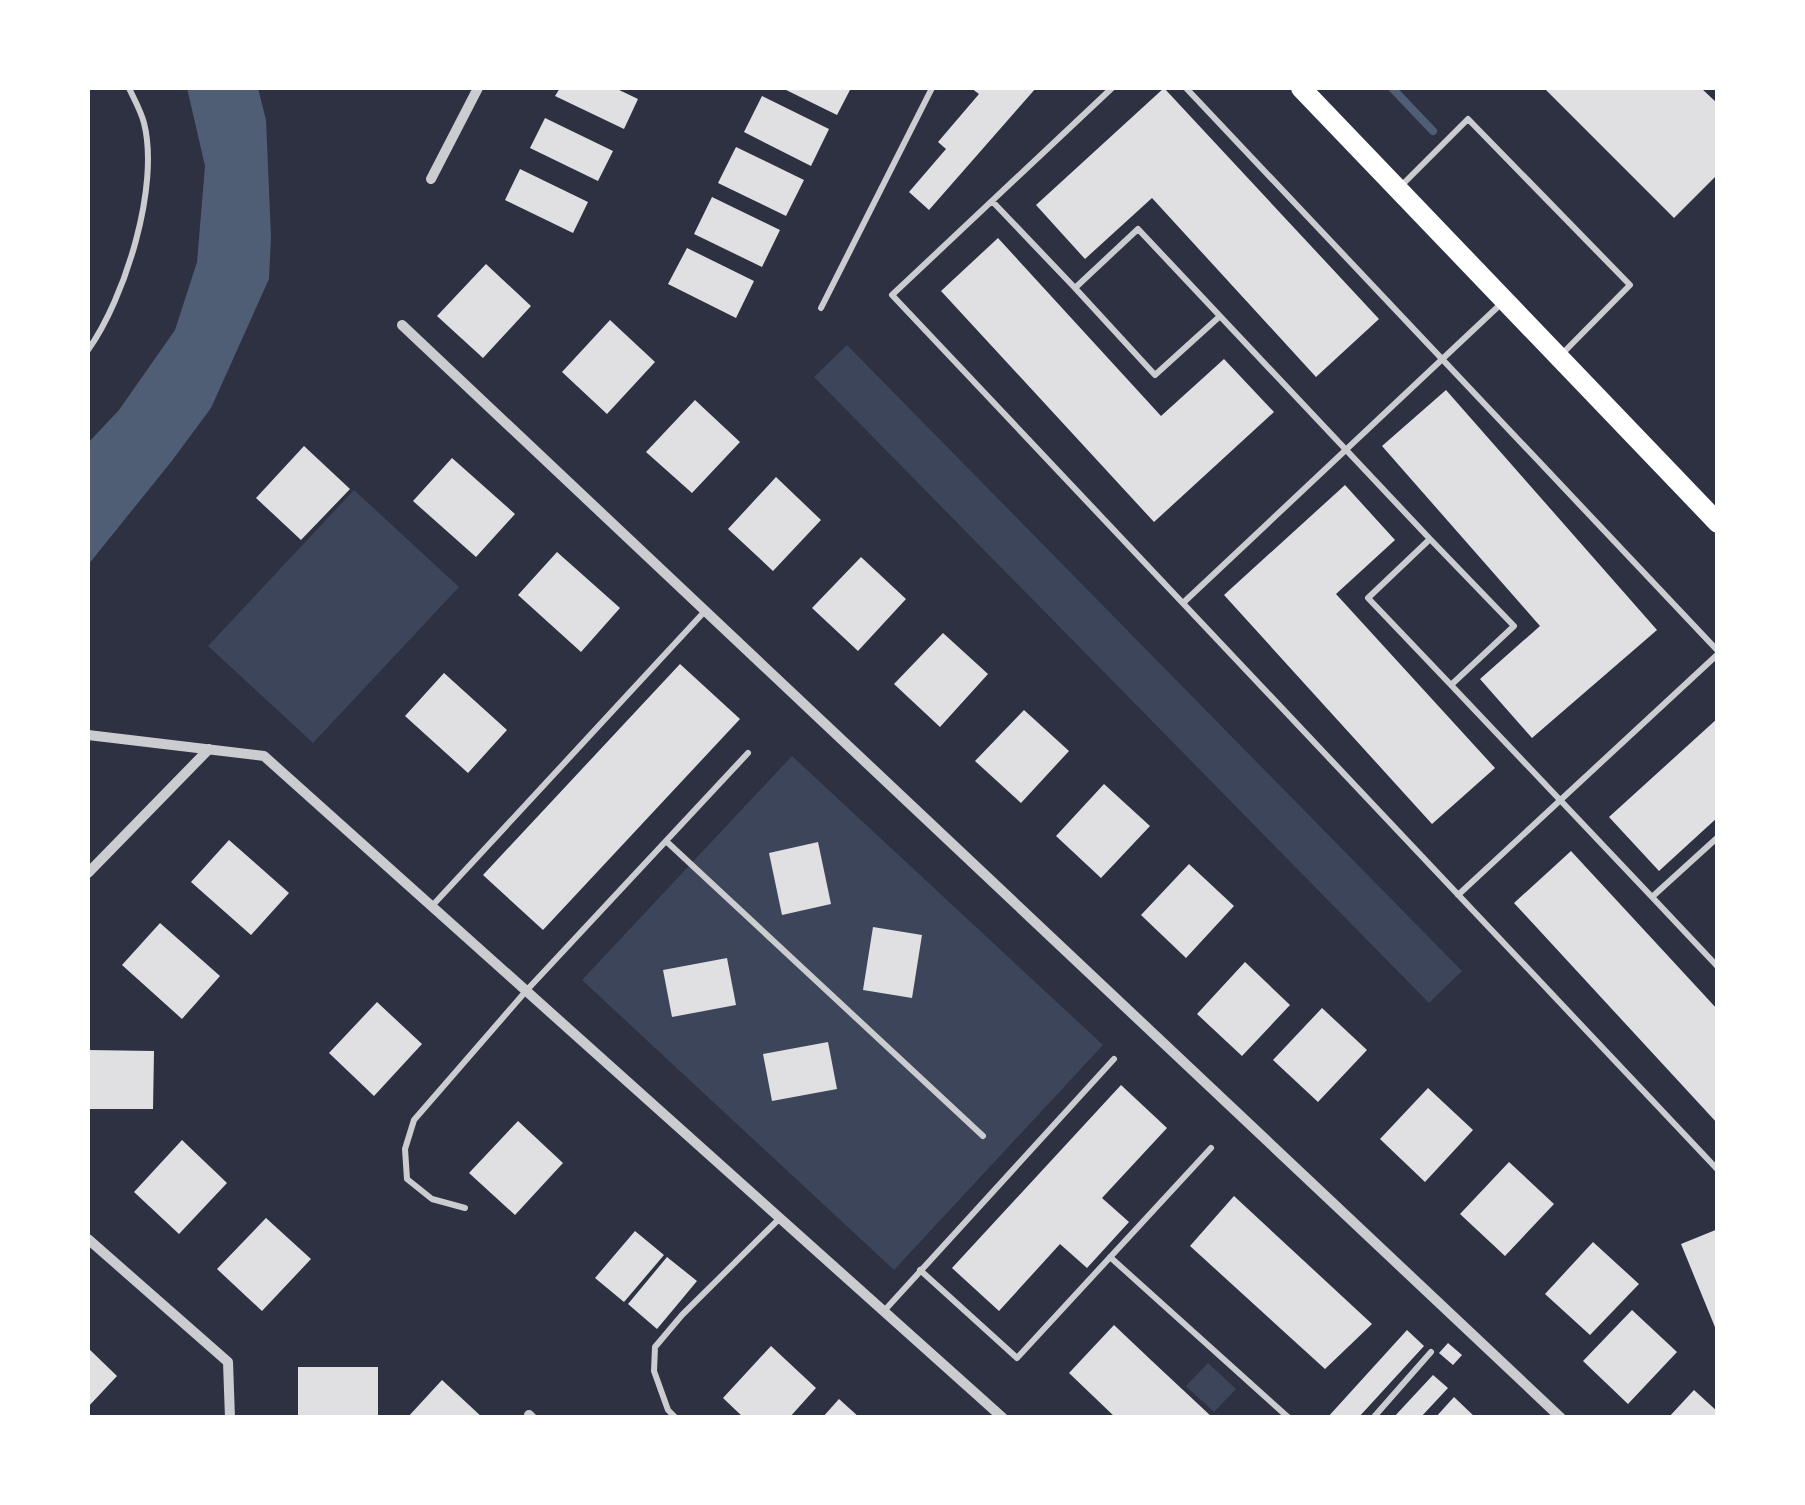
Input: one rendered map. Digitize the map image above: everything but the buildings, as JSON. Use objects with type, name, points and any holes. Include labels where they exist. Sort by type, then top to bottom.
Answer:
[{"type":"main road","points":[[1301,88],[1718,522]]},
{"type":"street","points":[[431,180],[478,88]]},
{"type":"street","points":[[402,325],[1561,1418]]},
{"type":"street","points":[[88,734],[264,756],[1003,1418]]},
{"type":"street","points":[[88,873],[210,750]]},
{"type":"street","points":[[88,1239],[228,1362],[230,1418]]},
{"type":"lane","points":[[88,350],[128,265],[148,193],[144,124],[129,88]]},
{"type":"lane","points":[[821,308],[932,88]]},
{"type":"lane","points":[[1112,88],[892,295],[1718,1170]]},
{"type":"lane","points":[[1186,88],[1718,652],[1458,895]]},
{"type":"lane","points":[[1398,189],[1468,119],[1630,285],[1559,357]]},
{"type":"lane","points":[[992,200],[1156,375],[1219,317]]},
{"type":"lane","points":[[1075,288],[1138,229],[1347,449],[1514,626],[1451,685]]},
{"type":"lane","points":[[1183,603],[1505,301]]},
{"type":"lane","points":[[1430,539],[1368,598],[1718,967]]},
{"type":"lane","points":[[432,906],[705,611]]},
{"type":"lane","points":[[465,1208],[432,1199],[407,1180],[404,1149],[414,1120],[526,991],[748,753]]},
{"type":"lane","points":[[1652,897],[1718,837]]},
{"type":"lane","points":[[666,840],[983,1136]]},
{"type":"lane","points":[[884,1312],[1114,1060]]},
{"type":"lane","points":[[920,1270],[1017,1358],[1211,1148]]},
{"type":"lane","points":[[676,1418],[668,1410],[654,1372],[655,1347],[780,1218]]},
{"type":"lane","points":[[1110,1257],[1290,1418]]},
{"type":"lane","points":[[1373,1418],[1430,1352]]},
{"type":"shaded area","points":[[187,88],[258,88],[266,120],[269,279],[211,408],[88,565],[88,443],[119,410],[175,330],[197,262],[205,166]]},
{"type":"shaded area","points":[[847,345],[1462,971],[1429,1003],[814,377]]},
{"type":"shaded area","points":[[354,490],[459,587],[313,743],[208,646]]},
{"type":"shaded area","points":[[792,756],[1103,1045],[894,1270],[582,980]]},
{"type":"shaded area","points":[[1208,1363],[1236,1389],[1214,1412],[1186,1386]]},
{"type":"waterway","points":[[1392,88],[1433,131]]}]
